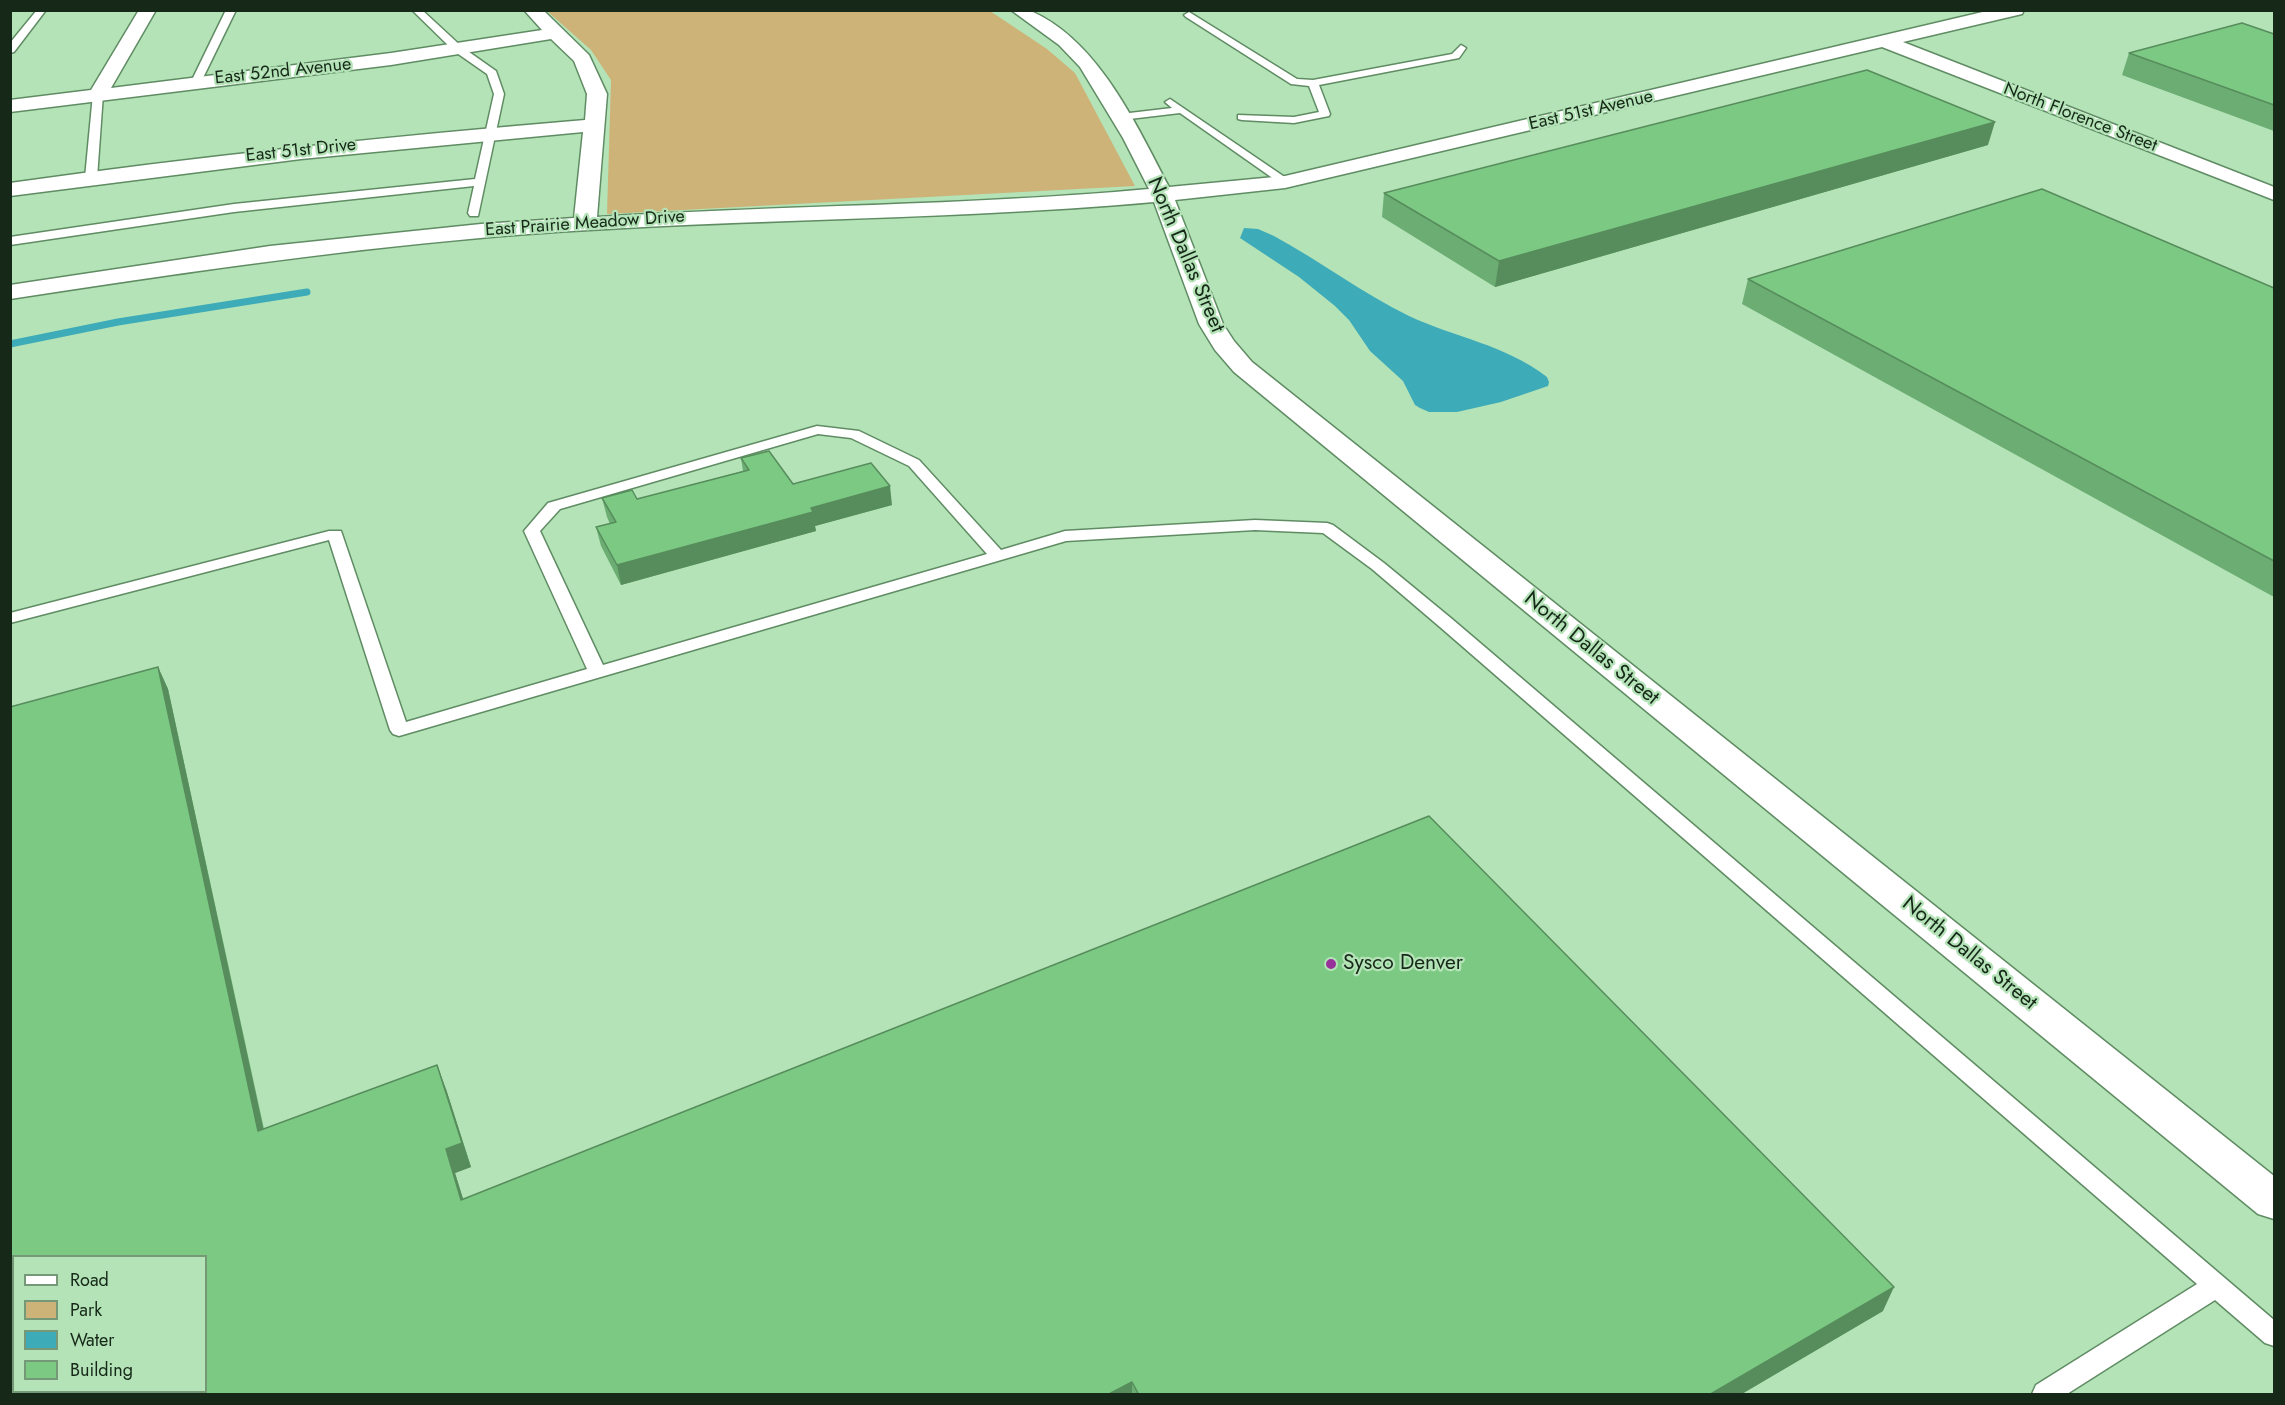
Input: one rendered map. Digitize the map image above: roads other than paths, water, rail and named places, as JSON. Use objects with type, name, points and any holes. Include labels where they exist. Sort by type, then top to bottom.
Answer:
[{"type":"street","points":[[98,94],[148,10]]},
{"type":"street","points":[[532,10],[582,59],[597,94],[585,223]]},
{"type":"street","name":"North Dallas Street","points":[[1019,10],[1079,53],[1121,117],[1163,196],[1211,324],[1224,345],[1259,381],[2274,1201]]},
{"type":"street","name":"East 51st Avenue","points":[[1163,196],[1285,182],[2016,10]]},
{"type":"street","name":"East 52nd Avenue","points":[[10,106],[458,50],[554,33]]},
{"type":"street","name":"North Florence Street","points":[[1886,42],[2274,194]]},
{"type":"street","name":"East 51st Drive","points":[[10,190],[334,147],[594,124]]},
{"type":"street","name":"East Prairie Meadow Drive","points":[[10,292],[154,269],[312,248],[455,233],[585,223],[1032,205],[1163,196]]},
{"type":"lane","points":[[10,50],[42,10]]},
{"type":"lane","points":[[196,82],[231,10]]},
{"type":"lane","points":[[416,10],[458,50],[492,73],[498,84],[499,94],[474,213]]},
{"type":"lane","points":[[1189,15],[1295,82],[1313,83],[1455,56],[1461,48]]},
{"type":"lane","points":[[1242,117],[1284,122],[1312,119],[1325,114],[1313,83]]},
{"type":"lane","points":[[91,178],[98,94]]},
{"type":"lane","points":[[1170,102],[1285,182]]},
{"type":"lane","points":[[1121,117],[1181,110]]},
{"type":"lane","points":[[10,241],[244,207],[480,182]]},
{"type":"lane","points":[[597,672],[532,531],[554,506],[817,430],[854,434],[914,463],[998,556]]},
{"type":"lane","points":[[10,618],[335,534],[399,730],[1065,536],[1256,525],[1327,528],[1378,566],[1437,616],[2274,1335]]},
{"type":"lane","points":[[2045,1395],[2217,1285]]},
{"type":"water","points":[[1244,228],[1258,229],[1274,236],[1409,316],[1514,357],[1547,377],[1548,386],[1501,402],[1457,412],[1429,412],[1420,408],[1415,405],[1403,381],[1370,351],[1349,320],[1299,277],[1240,238]]},
{"type":"waterway","points":[[10,344],[118,322],[307,292]]},
{"type":"place","name":"Sysco Denver","points":[[1331,964]]}]
